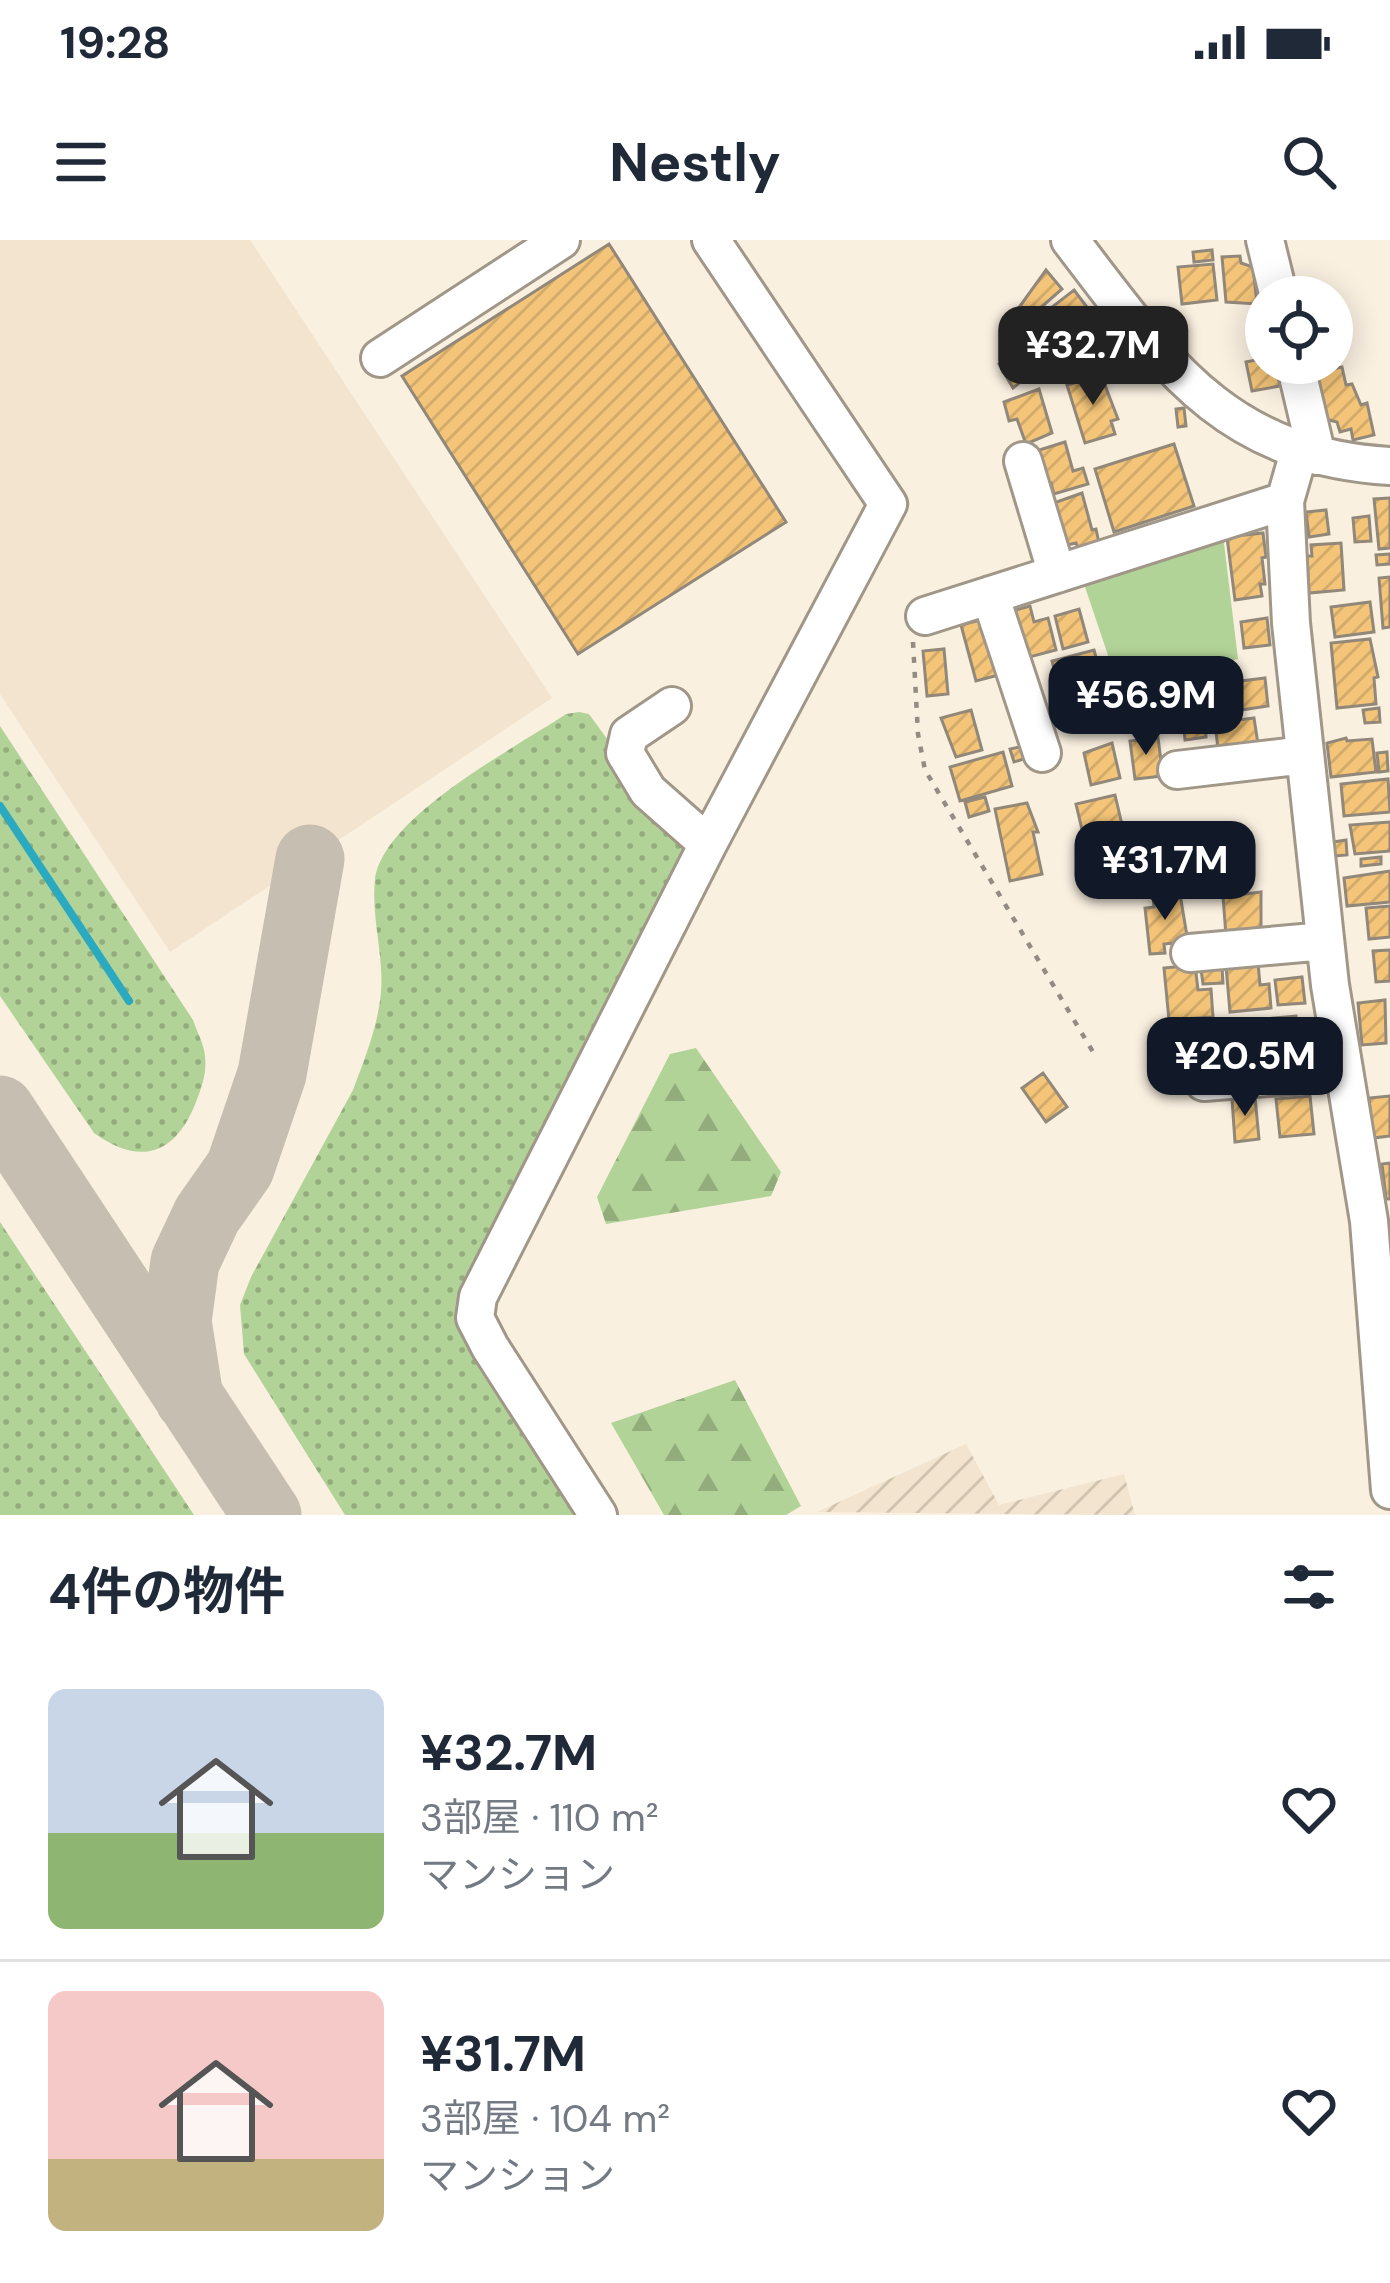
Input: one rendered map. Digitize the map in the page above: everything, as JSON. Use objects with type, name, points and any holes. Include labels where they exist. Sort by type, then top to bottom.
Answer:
[{"type":"street","points":[[380,358],[560,240]]},
{"type":"street","points":[[598,1515],[490,1347],[475,1318],[478,1297],[708,844],[888,504],[711,240]]},
{"type":"street","points":[[1070,240],[1150,344],[1198,394],[1242,424],[1308,454],[1390,466]]},
{"type":"street","points":[[1265,240],[1274,276]]},
{"type":"street","points":[[1298,384],[1308,454],[1285,500],[1291,623],[1344,1071],[1380,1219],[1389,1473]]},
{"type":"street","points":[[1023,461],[1057,574]]},
{"type":"street","points":[[926,616],[1285,500]]},
{"type":"street","points":[[990,595],[1042,753]]},
{"type":"street","points":[[672,706],[628,734],[625,753],[648,791],[708,844]]},
{"type":"street","points":[[1177,770],[1305,755]]},
{"type":"street","points":[[1190,953],[1325,941]]},
{"type":"street","points":[[1204,1082],[1344,1071]]},
{"type":"path","points":[[926,616],[912,639],[925,770],[1096,1057]]},
{"type":"shaded area","points":[[0,240],[250,240],[552,698],[170,952],[0,694]]},
{"type":"shaded area","points":[[966,1444],[999,1505],[1124,1474],[1135,1515],[817,1512]]},
{"type":"green space","points":[[1223,535],[1238,659],[1119,688],[1083,581]]},
{"type":"green space","points":[[566,714],[589,714],[691,854],[471,1285],[583,1515],[345,1515],[244,1354],[240,1305],[353,1090],[370,1042],[381,992],[374,894],[383,856],[401,832],[454,786]]},
{"type":"green space","points":[[0,726],[193,1020],[202,1042],[205,1068],[196,1102],[178,1134],[155,1150],[127,1150],[94,1133],[0,996]]},
{"type":"green space","points":[[696,1048],[781,1172],[771,1196],[606,1224],[597,1197],[670,1054]]},
{"type":"green space","points":[[0,1222],[194,1515],[0,1515]]},
{"type":"green space","points":[[735,1380],[801,1506],[786,1515],[664,1515],[611,1423]]},
{"type":"building","points":[[609,244],[786,522],[578,654],[402,376]]},
{"type":"building","points":[[1212,250],[1213,260],[1194,262],[1193,252]]},
{"type":"building","points":[[1240,256],[1241,263],[1253,267],[1254,276],[1245,276],[1245,303],[1226,302],[1222,257]]},
{"type":"building","points":[[1213,264],[1217,300],[1182,304],[1178,267]]},
{"type":"building","points":[[1046,270],[1062,289],[1023,323],[1015,313]]},
{"type":"building","points":[[1074,290],[1099,323],[1079,338],[1084,344],[1065,359],[1070,366],[1050,381],[1015,336]]},
{"type":"building","points":[[1021,348],[1037,369],[1013,388],[999,364]]},
{"type":"building","points":[[1101,375],[1118,419],[1111,421],[1115,434],[1085,443],[1067,385]]},
{"type":"building","points":[[1251,384],[1280,386],[1252,391]]},
{"type":"building","points":[[1317,384],[1352,384],[1361,405],[1367,403],[1374,435],[1353,440],[1351,429],[1340,432],[1337,422],[1325,419]]},
{"type":"building","points":[[1039,389],[1052,433],[1026,444],[1017,419],[1009,421],[1004,402]]},
{"type":"building","points":[[1184,408],[1186,426],[1178,427],[1176,409]]},
{"type":"building","points":[[1065,442],[1073,471],[1083,468],[1088,484],[1054,494],[1051,483],[1043,486],[1033,452]]},
{"type":"building","points":[[1174,444],[1194,506],[1114,532],[1095,469]]},
{"type":"building","points":[[1082,493],[1099,543],[1062,546],[1051,504]]},
{"type":"building","points":[[1390,498],[1390,548],[1379,549],[1374,499]]},
{"type":"building","points":[[1326,510],[1329,534],[1309,537],[1306,512]]},
{"type":"building","points":[[1369,516],[1371,541],[1355,542],[1353,518]]},
{"type":"building","points":[[1263,533],[1262,596],[1235,600],[1227,537]]},
{"type":"building","points":[[1341,543],[1344,590],[1309,593],[1311,545]]},
{"type":"building","points":[[1390,554],[1390,564],[1377,565],[1376,555]]},
{"type":"building","points":[[1390,577],[1390,627],[1383,628],[1379,578]]},
{"type":"building","points":[[1370,602],[1374,632],[1335,637],[1331,607]]},
{"type":"building","points":[[1030,606],[1034,622],[1048,618],[1056,650],[1022,659],[1009,612]]},
{"type":"building","points":[[1079,609],[1088,642],[1063,649],[1055,616]]},
{"type":"building","points":[[1267,618],[1270,645],[1244,648],[1241,622]]},
{"type":"building","points":[[984,619],[999,675],[976,681],[961,625]]},
{"type":"building","points":[[1370,639],[1378,677],[1374,678],[1376,704],[1337,708],[1331,643]]},
{"type":"building","points":[[944,649],[948,694],[927,696],[923,651]]},
{"type":"building","points":[[1094,650],[1102,679],[1060,690],[1052,661]]},
{"type":"building","points":[[1265,678],[1268,706],[1241,710],[1233,682]]},
{"type":"building","points":[[1111,679],[1118,707],[1097,713],[1089,685]]},
{"type":"building","points":[[1206,684],[1211,721],[1188,724],[1179,687]]},
{"type":"building","points":[[1087,690],[1093,714],[1067,720],[1062,697]]},
{"type":"building","points":[[1379,708],[1380,722],[1365,723],[1363,710]]},
{"type":"building","points":[[971,710],[982,750],[956,757],[941,718]]},
{"type":"building","points":[[1117,711],[1121,725],[1094,732],[1090,718]]},
{"type":"building","points":[[1254,718],[1258,744],[1218,749],[1215,723]]},
{"type":"building","points":[[1205,727],[1206,737],[1185,740],[1184,730]]},
{"type":"building","points":[[1158,738],[1163,776],[1135,779],[1130,741]]},
{"type":"building","points":[[1372,739],[1376,772],[1331,777],[1327,743]]},
{"type":"building","points":[[1112,743],[1120,778],[1091,785],[1084,753]]},
{"type":"building","points":[[1024,746],[1027,758],[1014,762],[1010,749]]},
{"type":"building","points":[[1003,752],[1012,786],[960,801],[950,767]]},
{"type":"building","points":[[1387,752],[1388,771],[1379,772],[1377,753]]},
{"type":"building","points":[[1388,779],[1390,812],[1344,816],[1341,784]]},
{"type":"building","points":[[1115,795],[1123,829],[1084,838],[1076,804]]},
{"type":"building","points":[[985,797],[989,811],[969,817],[965,802]]},
{"type":"building","points":[[1027,803],[1038,832],[1033,832],[1042,874],[1010,881],[995,809]]},
{"type":"building","points":[[1390,822],[1390,851],[1355,854],[1350,825]]},
{"type":"building","points":[[1346,840],[1347,855],[1335,856],[1333,842]]},
{"type":"building","points":[[1381,857],[1381,864],[1361,866],[1361,859]]},
{"type":"building","points":[[1390,871],[1390,902],[1347,906],[1344,878]]},
{"type":"building","points":[[1244,885],[1245,894],[1261,892],[1261,932],[1226,936],[1223,896],[1230,895],[1229,886]]},
{"type":"building","points":[[1180,894],[1184,942],[1164,944],[1165,953],[1150,954],[1145,908],[1154,907],[1153,897]]},
{"type":"building","points":[[1390,906],[1390,937],[1369,939],[1366,908]]},
{"type":"building","points":[[1390,950],[1390,981],[1376,982],[1373,951]]},
{"type":"building","points":[[1258,963],[1260,985],[1269,984],[1271,1008],[1230,1012],[1226,966]]},
{"type":"building","points":[[1195,965],[1198,990],[1211,989],[1213,1017],[1169,1020],[1164,968]]},
{"type":"building","points":[[1222,967],[1223,983],[1203,984],[1201,969]]},
{"type":"building","points":[[1302,977],[1305,1003],[1278,1005],[1275,980]]},
{"type":"building","points":[[1385,1000],[1386,1043],[1362,1045],[1358,1003]]},
{"type":"building","points":[[1296,1016],[1297,1027],[1306,1027],[1309,1053],[1277,1055],[1273,1018]]},
{"type":"building","points":[[1198,1025],[1202,1068],[1174,1071],[1170,1027]]},
{"type":"building","points":[[1043,1073],[1067,1107],[1046,1122],[1022,1088]]},
{"type":"building","points":[[1310,1096],[1314,1134],[1280,1137],[1276,1099]]},
{"type":"building","points":[[1390,1096],[1390,1136],[1373,1138],[1369,1098]]},
{"type":"building","points":[[1255,1097],[1259,1139],[1235,1142],[1232,1099]]},
{"type":"building","points":[[1390,1163],[1390,1199],[1386,1199],[1382,1164]]},
{"type":"waterway","points":[[0,806],[129,1001]]},
{"type":"taxiway","points":[[189,1398],[177,1321],[185,1262],[207,1215],[240,1168],[272,1074],[310,859]]},
{"type":"taxiway","points":[[0,1110],[267,1515]]}]
